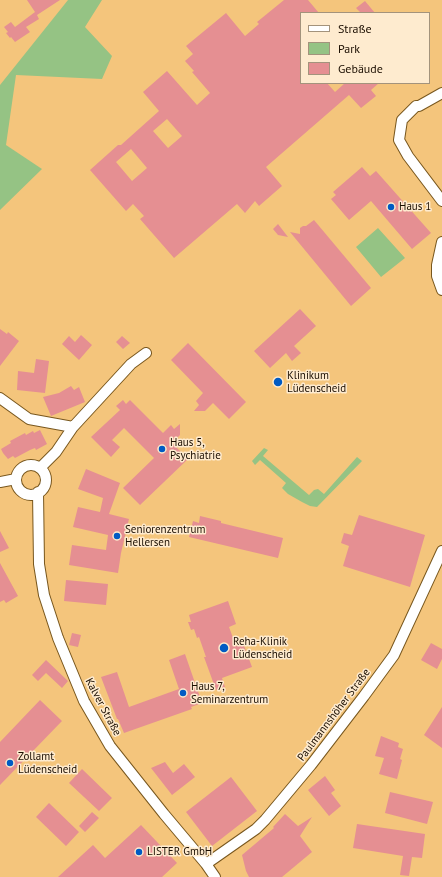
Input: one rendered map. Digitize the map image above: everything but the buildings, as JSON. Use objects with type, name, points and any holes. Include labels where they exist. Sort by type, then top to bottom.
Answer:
[{"type":"street","points":[[442,93],[419,106],[416,106],[402,120],[399,140],[408,156],[442,201]]},
{"type":"street","points":[[442,242],[436,265],[437,276],[442,290]]},
{"type":"street","points":[[40,468],[56,452],[73,427],[131,364],[146,353]]},
{"type":"street","points":[[0,398],[29,419],[73,427]]},
{"type":"street","points":[[32,465],[40,468],[46,481],[43,488],[38,492],[31,494],[23,492],[18,487],[16,479],[18,472],[24,466],[32,465]]},
{"type":"street","points":[[0,482],[16,479]]},
{"type":"street","name":"Kalver Straße","points":[[38,492],[39,564],[44,595],[58,638],[84,701],[110,746],[215,877]]},
{"type":"street","name":"Paulmannshöher Straße","points":[[206,864],[256,829],[265,820],[311,765],[364,696],[394,655],[442,551]]},
{"type":"green space","points":[[68,0],[102,0],[85,27],[112,56],[102,79],[16,75],[6,145],[42,169],[0,210],[0,85]]},
{"type":"green space","points":[[378,228],[405,258],[381,277],[356,247]]},
{"type":"green space","points":[[264,448],[268,450],[263,456],[309,495],[314,490],[318,489],[324,494],[357,457],[362,461],[317,507],[310,506],[288,494],[282,488],[286,483],[260,460],[255,465],[252,461]]},
{"type":"place","name":"Haus 1","points":[[391,207]]},
{"type":"place","name":"Klinikum Lüdenscheid","points":[[278,382]]},
{"type":"place","name":"Haus 5, Psychiatrie","points":[[162,449]]},
{"type":"place","name":"Seniorenzentrum Hellersen","points":[[117,536]]},
{"type":"place","name":"Reha-Klinik Lüdenscheid","points":[[224,648]]},
{"type":"place","name":"Haus 7, Seminarzentrum","points":[[183,693]]},
{"type":"place","name":"Zollamt Lüdenscheid","points":[[10,763]]},
{"type":"place","name":"LISTER GmbH","points":[[139,852]]}]
